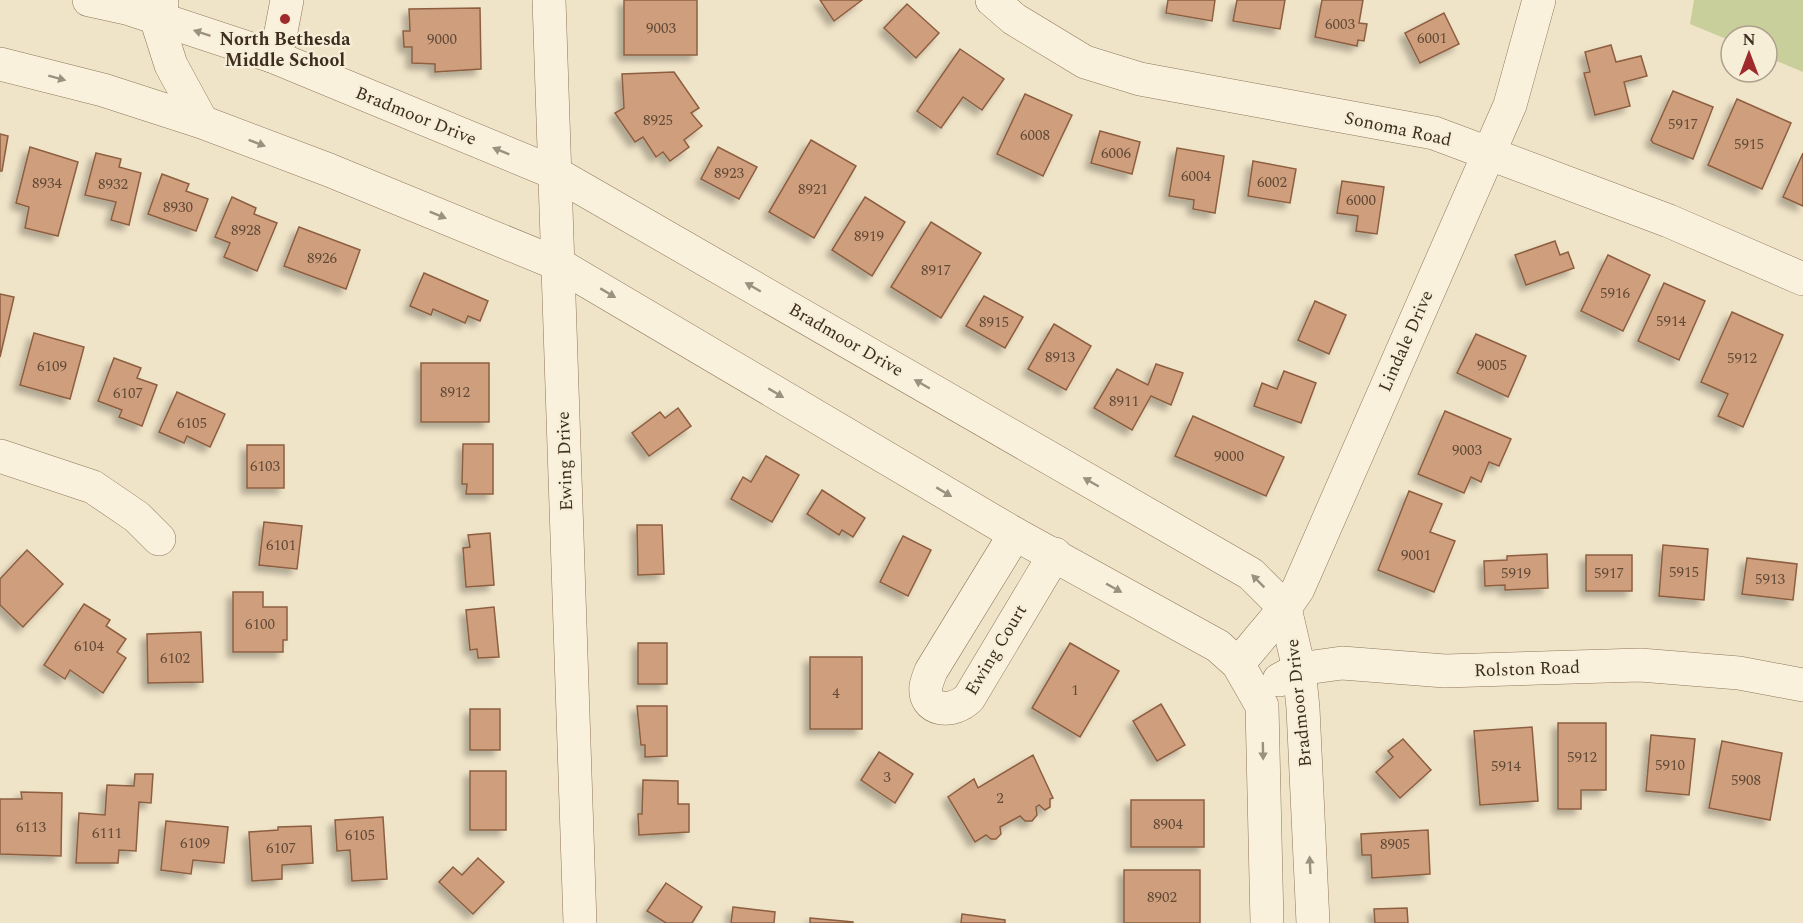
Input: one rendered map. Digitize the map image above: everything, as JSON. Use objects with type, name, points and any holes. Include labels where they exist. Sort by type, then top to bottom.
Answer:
[{"type":"street","name":"Bradmoor Drive","points":[[89,0],[130,9],[160,9],[555,173],[1251,574],[1285,608],[1299,669],[1303,708],[1313,923]]},
{"type":"street","points":[[272,57],[279,42],[287,0]]},
{"type":"street","name":"Ewing Drive","points":[[549,0],[580,923]]},
{"type":"street","name":"Sonoma Road","points":[[992,0],[1014,19],[1086,62],[1140,79],[1434,133],[1670,221],[1803,279]]},
{"type":"street","name":"Lindale Drive","points":[[1238,664],[1298,589],[1510,105],[1539,0]]},
{"type":"street","points":[[160,9],[171,65],[202,122]]},
{"type":"street","name":"Bradmoor Drive","points":[[0,64],[103,90],[202,122],[329,170],[558,264],[1015,534],[1055,554],[1218,646],[1238,664],[1257,693],[1262,706],[1268,923]]},
{"type":"street","points":[[0,456],[93,487],[137,517],[159,539]]},
{"type":"street","name":"Ewing Court","points":[[1015,534],[931,671],[926,687],[929,699],[937,707],[951,709],[962,705],[969,698],[1055,554]]},
{"type":"street","name":"Rolston Road","points":[[1257,693],[1299,669],[1342,663],[1444,671],[1640,665],[1739,673],[1803,685]]},
{"type":"green space","points":[[1694,0],[1803,0],[1803,72],[1779,62],[1779,24],[1719,24],[1719,36],[1690,24]]},
{"type":"building","points":[[624,0],[697,0],[697,55],[624,55]]},
{"type":"building","points":[[820,0],[862,0],[834,21]]},
{"type":"building","points":[[1168,0],[1215,0],[1212,21],[1166,13]]},
{"type":"building","points":[[1237,0],[1285,0],[1280,29],[1233,21]]},
{"type":"building","points":[[1322,0],[1363,0],[1359,23],[1367,24],[1364,41],[1358,40],[1357,46],[1315,37]]},
{"type":"building","points":[[907,4],[939,33],[916,58],[884,28]]},
{"type":"building","points":[[480,8],[481,69],[435,72],[435,64],[412,63],[412,47],[404,47],[403,31],[410,31],[409,9]]},
{"type":"building","points":[[1444,13],[1459,44],[1420,63],[1405,33]]},
{"type":"building","points":[[1611,45],[1616,62],[1641,56],[1647,76],[1624,82],[1630,106],[1595,115],[1584,73],[1590,72],[1585,52]]},
{"type":"building","points":[[960,49],[1004,79],[982,110],[963,97],[941,128],[917,111]]},
{"type":"building","points":[[674,72],[699,108],[691,113],[702,126],[684,140],[689,147],[670,161],[663,152],[656,157],[643,137],[635,142],[615,113],[624,108],[622,74]]},
{"type":"building","points":[[1673,91],[1713,107],[1693,159],[1653,143],[1651,140]]},
{"type":"building","points":[[1025,94],[1072,115],[1043,176],[997,154]]},
{"type":"building","points":[[1737,99],[1791,123],[1762,189],[1708,165]]},
{"type":"building","points":[[1100,131],[1140,142],[1132,174],[1091,163]]},
{"type":"building","points":[[0,134],[8,136],[2,171],[0,171]]},
{"type":"building","points":[[811,140],[856,166],[814,238],[769,212]]},
{"type":"building","points":[[30,147],[78,162],[58,236],[25,228],[29,207],[16,203]]},
{"type":"building","points":[[718,147],[757,167],[739,199],[701,179]]},
{"type":"building","points":[[1177,148],[1224,156],[1215,213],[1193,209],[1194,200],[1169,196]]},
{"type":"building","points":[[96,153],[121,159],[119,167],[141,173],[129,225],[111,220],[116,202],[85,195]]},
{"type":"building","points":[[1803,153],[1803,206],[1783,197]]},
{"type":"building","points":[[1253,161],[1296,169],[1290,203],[1248,196]]},
{"type":"building","points":[[162,174],[189,184],[186,191],[208,199],[196,231],[148,214]]},
{"type":"building","points":[[1342,181],[1384,187],[1377,234],[1356,231],[1358,216],[1337,213]]},
{"type":"building","points":[[232,197],[256,208],[254,214],[277,223],[257,271],[224,257],[230,243],[215,237]]},
{"type":"building","points":[[865,197],[905,222],[872,276],[832,250]]},
{"type":"building","points":[[931,222],[981,253],[941,318],[891,287]]},
{"type":"building","points":[[299,227],[360,250],[346,289],[284,266]]},
{"type":"building","points":[[1555,241],[1560,255],[1568,252],[1574,268],[1526,285],[1515,255]]},
{"type":"building","points":[[1608,255],[1650,275],[1623,331],[1581,311]]},
{"type":"building","points":[[424,273],[488,301],[480,321],[468,316],[465,323],[433,309],[431,315],[410,306]]},
{"type":"building","points":[[1664,283],[1705,301],[1679,360],[1638,341]]},
{"type":"building","points":[[0,294],[14,297],[0,357]]},
{"type":"building","points":[[984,296],[1023,317],[1005,348],[966,326]]},
{"type":"building","points":[[1315,301],[1346,315],[1329,354],[1298,340]]},
{"type":"building","points":[[1732,312],[1783,335],[1743,427],[1718,416],[1728,394],[1701,382]]},
{"type":"building","points":[[1054,324],[1091,346],[1066,390],[1028,369]]},
{"type":"building","points":[[34,333],[84,347],[70,399],[20,385]]},
{"type":"building","points":[[1476,334],[1526,356],[1508,397],[1457,373]]},
{"type":"building","points":[[114,358],[141,368],[137,378],[157,385],[142,426],[119,417],[122,410],[98,401]]},
{"type":"building","points":[[421,363],[489,363],[489,422],[421,422]]},
{"type":"building","points":[[1156,364],[1183,373],[1171,405],[1151,396],[1132,430],[1094,408],[1117,369],[1148,385]]},
{"type":"building","points":[[1284,371],[1316,383],[1301,423],[1254,406],[1262,383],[1277,389]]},
{"type":"building","points":[[177,392],[225,414],[210,447],[187,436],[184,443],[159,432]]},
{"type":"building","points":[[678,408],[691,426],[649,456],[632,433],[660,412],[665,418]]},
{"type":"building","points":[[1445,411],[1511,439],[1499,466],[1489,462],[1481,482],[1471,477],[1464,493],[1418,474]]},
{"type":"building","points":[[1193,416],[1284,457],[1266,496],[1175,456]]},
{"type":"building","points":[[463,444],[493,444],[493,494],[466,494],[467,484],[462,484]]},
{"type":"building","points":[[247,445],[284,445],[284,488],[247,488]]},
{"type":"building","points":[[766,456],[799,475],[772,522],[731,499],[743,477],[751,482]]},
{"type":"building","points":[[822,490],[865,518],[853,537],[842,530],[839,535],[807,514]]},
{"type":"building","points":[[1409,491],[1442,504],[1430,532],[1455,541],[1434,592],[1378,570]]},
{"type":"building","points":[[264,522],[302,526],[297,569],[259,565]]},
{"type":"building","points":[[637,525],[662,525],[664,574],[638,575]]},
{"type":"building","points":[[490,533],[494,585],[466,587],[463,548],[470,547],[468,535]]},
{"type":"building","points":[[903,536],[931,550],[908,596],[880,582]]},
{"type":"building","points":[[1663,545],[1708,549],[1704,600],[1659,596]]},
{"type":"building","points":[[27,550],[63,584],[23,627],[0,605],[0,579]]},
{"type":"building","points":[[1547,554],[1548,588],[1505,590],[1505,585],[1485,586],[1484,561],[1507,560],[1507,556]]},
{"type":"building","points":[[1586,555],[1632,555],[1632,591],[1586,591]]},
{"type":"building","points":[[1747,558],[1797,564],[1793,600],[1742,594]]},
{"type":"building","points":[[233,592],[263,592],[263,607],[287,607],[287,640],[283,640],[283,652],[233,652]]},
{"type":"building","points":[[84,604],[110,620],[106,626],[126,639],[117,652],[126,658],[103,693],[70,670],[65,679],[44,665]]},
{"type":"building","points":[[494,607],[499,657],[478,658],[477,649],[470,650],[466,610]]},
{"type":"building","points":[[201,632],[203,682],[148,683],[147,634]]},
{"type":"building","points":[[638,643],[667,643],[667,684],[638,684]]},
{"type":"building","points":[[1070,643],[1119,671],[1080,737],[1032,708]]},
{"type":"building","points":[[810,657],[862,657],[862,729],[810,729]]},
{"type":"building","points":[[1161,704],[1185,745],[1157,761],[1133,721]]},
{"type":"building","points":[[637,706],[667,706],[667,756],[645,757],[645,745],[641,745]]},
{"type":"building","points":[[470,709],[500,709],[500,750],[470,750]]},
{"type":"building","points":[[1558,723],[1606,723],[1606,790],[1581,790],[1581,809],[1558,809]]},
{"type":"building","points":[[1532,727],[1538,801],[1480,805],[1474,731]]},
{"type":"building","points":[[1651,735],[1695,739],[1689,795],[1646,791]]},
{"type":"building","points":[[1403,739],[1431,770],[1400,798],[1376,772],[1393,757],[1388,751]]},
{"type":"building","points":[[1722,741],[1782,753],[1770,820],[1709,808]]},
{"type":"building","points":[[879,752],[913,774],[895,803],[861,780]]},
{"type":"building","points":[[1033,755],[1053,798],[1050,799],[1050,807],[1045,810],[1039,805],[1036,807],[1037,815],[1032,821],[1025,821],[1020,816],[1000,827],[1001,834],[996,839],[991,839],[986,835],[975,842],[948,797],[974,779],[978,788]]},
{"type":"building","points":[[470,771],[506,771],[506,830],[470,830]]},
{"type":"building","points":[[135,774],[153,774],[151,803],[139,802],[136,851],[119,850],[118,863],[76,863],[79,813],[105,815],[107,785],[134,786]]},
{"type":"building","points":[[643,780],[678,781],[678,804],[689,804],[689,832],[639,835],[638,814],[642,814]]},
{"type":"building","points":[[21,792],[62,793],[61,856],[0,854],[0,799],[22,799]]},
{"type":"building","points":[[1131,800],[1204,800],[1204,847],[1131,847]]},
{"type":"building","points":[[383,817],[387,879],[352,881],[350,850],[337,851],[335,820]]},
{"type":"building","points":[[166,821],[228,827],[224,863],[193,860],[191,874],[161,870]]},
{"type":"building","points":[[311,826],[313,863],[282,865],[282,879],[252,881],[249,832],[278,830],[278,827]]},
{"type":"building","points":[[1428,830],[1430,874],[1372,878],[1371,855],[1362,855],[1361,834]]},
{"type":"building","points":[[478,858],[504,882],[473,914],[439,882],[453,867],[462,875]]},
{"type":"building","points":[[1124,870],[1200,870],[1200,923],[1124,923]]},
{"type":"building","points":[[666,883],[702,907],[692,923],[666,923],[647,911]]},
{"type":"building","points":[[733,907],[775,912],[774,923],[731,923]]},
{"type":"building","points":[[1407,908],[1408,923],[1375,923],[1374,909]]},
{"type":"building","points":[[962,914],[1005,920],[1005,923],[961,923]]},
{"type":"building","points":[[810,918],[853,922],[853,923],[810,923]]},
{"type":"place","name":"North Bethesda Middle School","points":[[285,19]]}]
